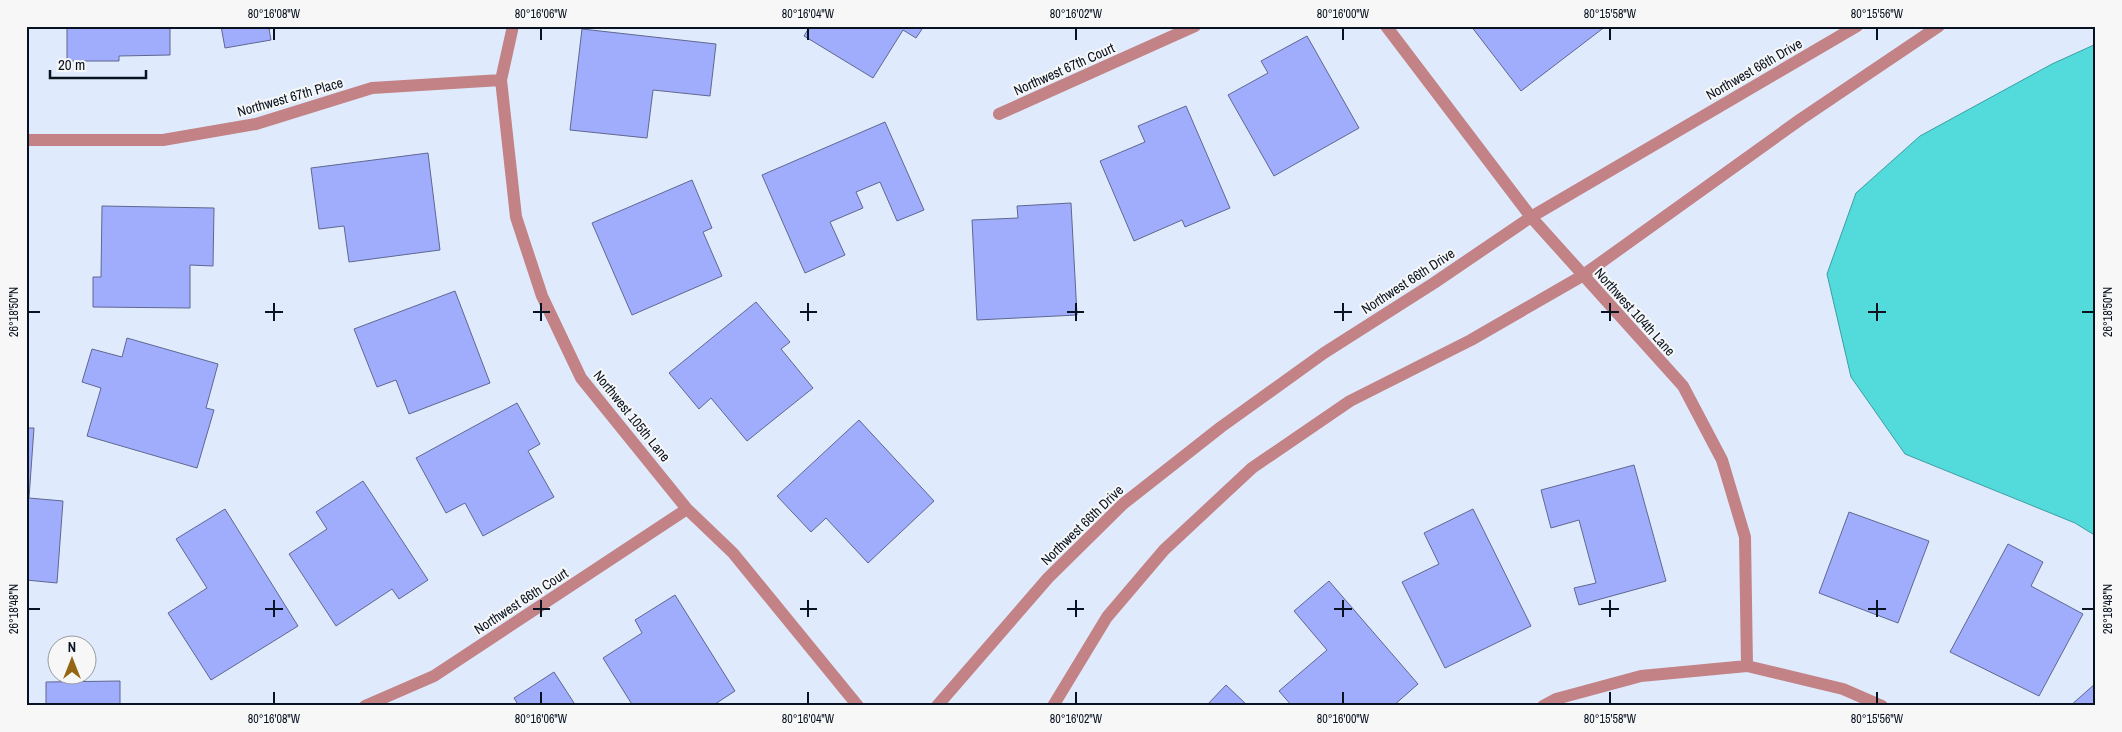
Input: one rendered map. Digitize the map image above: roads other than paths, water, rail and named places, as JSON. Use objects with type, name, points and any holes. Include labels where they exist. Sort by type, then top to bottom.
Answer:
[{"type":"street","name":"Northwest 105th Lane","points":[[512,26],[501,80],[516,216],[542,296],[581,378],[687,509],[733,553],[858,706]]},
{"type":"street","name":"Northwest 67th Court","points":[[999,114],[1196,26]]},
{"type":"street","name":"Northwest 104th Lane","points":[[1386,26],[1531,216],[1582,276],[1683,386],[1722,460],[1745,537],[1747,666]]},
{"type":"street","name":"Northwest 66th Drive","points":[[937,706],[1048,578],[1123,504],[1221,427],[1324,353],[1434,283],[1531,216],[1857,26]]},
{"type":"street","points":[[1053,706],[1114,609],[1164,550],[1252,468],[1350,401],[1471,340],[1582,276],[1801,119],[1938,26]]},
{"type":"street","name":"Northwest 67th Place","points":[[26,140],[163,140],[256,124],[372,88],[501,80]]},
{"type":"street","name":"Northwest 66th Court","points":[[365,706],[434,676],[687,509]]},
{"type":"street","points":[[1543,706],[1556,699],[1641,676],[1747,666],[1843,689],[1882,706]]}]
